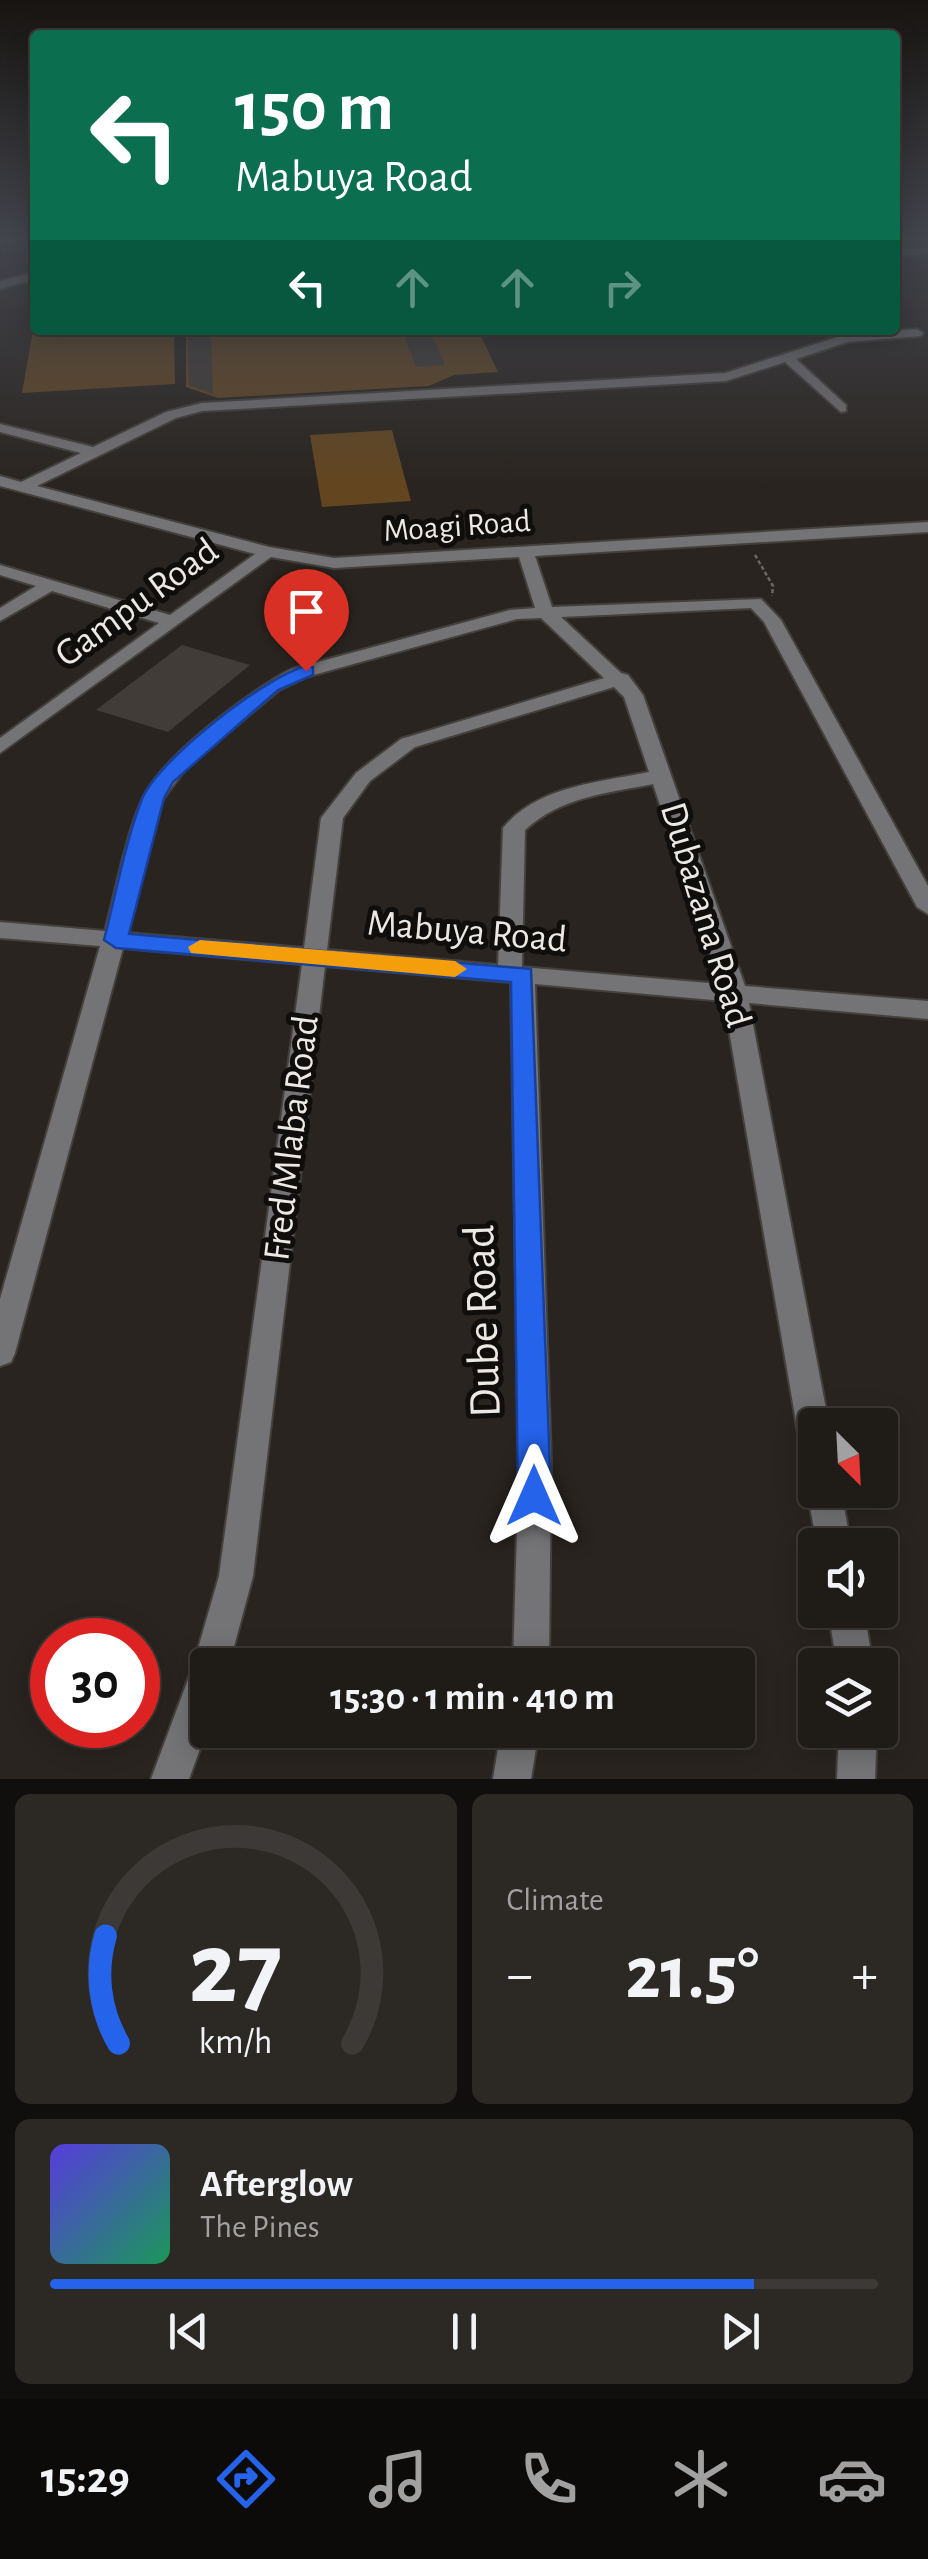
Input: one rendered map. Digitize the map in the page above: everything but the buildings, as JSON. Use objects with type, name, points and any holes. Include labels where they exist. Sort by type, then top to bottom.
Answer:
[{"type":"street","points":[[23,487],[171,415],[202,406],[726,377],[847,338],[922,334]]},
{"type":"street","points":[[788,358],[841,408]]},
{"type":"street","points":[[0,428],[94,452]]},
{"type":"street","name":"Moagi Road","points":[[0,481],[268,552],[358,563],[928,527]]},
{"type":"street","points":[[525,551],[545,612]]},
{"type":"street","name":"Gampu Road","points":[[0,747],[268,552]]},
{"type":"street","points":[[0,570],[172,622]]},
{"type":"street","points":[[0,616],[50,585]]},
{"type":"street","points":[[0,1353],[157,789],[180,763],[272,686],[299,673],[485,622],[545,612],[754,603],[764,610],[928,907]]},
{"type":"street","name":"Dubazana Road","points":[[545,612],[633,695],[735,992],[809,1408]]},
{"type":"street","name":"Fred Mlaba Road","points":[[216,1648],[236,1576],[332,818],[344,798],[377,764],[414,740],[620,679]]},
{"type":"street","name":"Dube Road","points":[[531,1648],[535,1460],[514,828],[542,808],[662,776]]},
{"type":"street","name":"Mabuya Road","points":[[0,930],[928,1010]]},
{"type":"street","points":[[170,1779],[190,1724]]},
{"type":"street","points":[[512,1779],[517,1748]]},
{"type":"street","points":[[856,1779],[857,1748]]},
{"type":"path","points":[[746,538],[773,586],[764,610]]},
{"type":"shaded area","points":[[32,335],[174,335],[175,384],[22,393]]},
{"type":"shaded area","points":[[186,335],[480,335],[498,372],[454,375],[429,386],[218,398],[186,387]]},
{"type":"shaded area","points":[[392,430],[411,501],[322,507],[310,435]]},
{"type":"slow traffic","points":[[200,947],[455,969]]},
{"type":"route","points":[[306,671],[272,686],[164,778],[153,798],[116,940],[523,974],[534,1496]]}]
